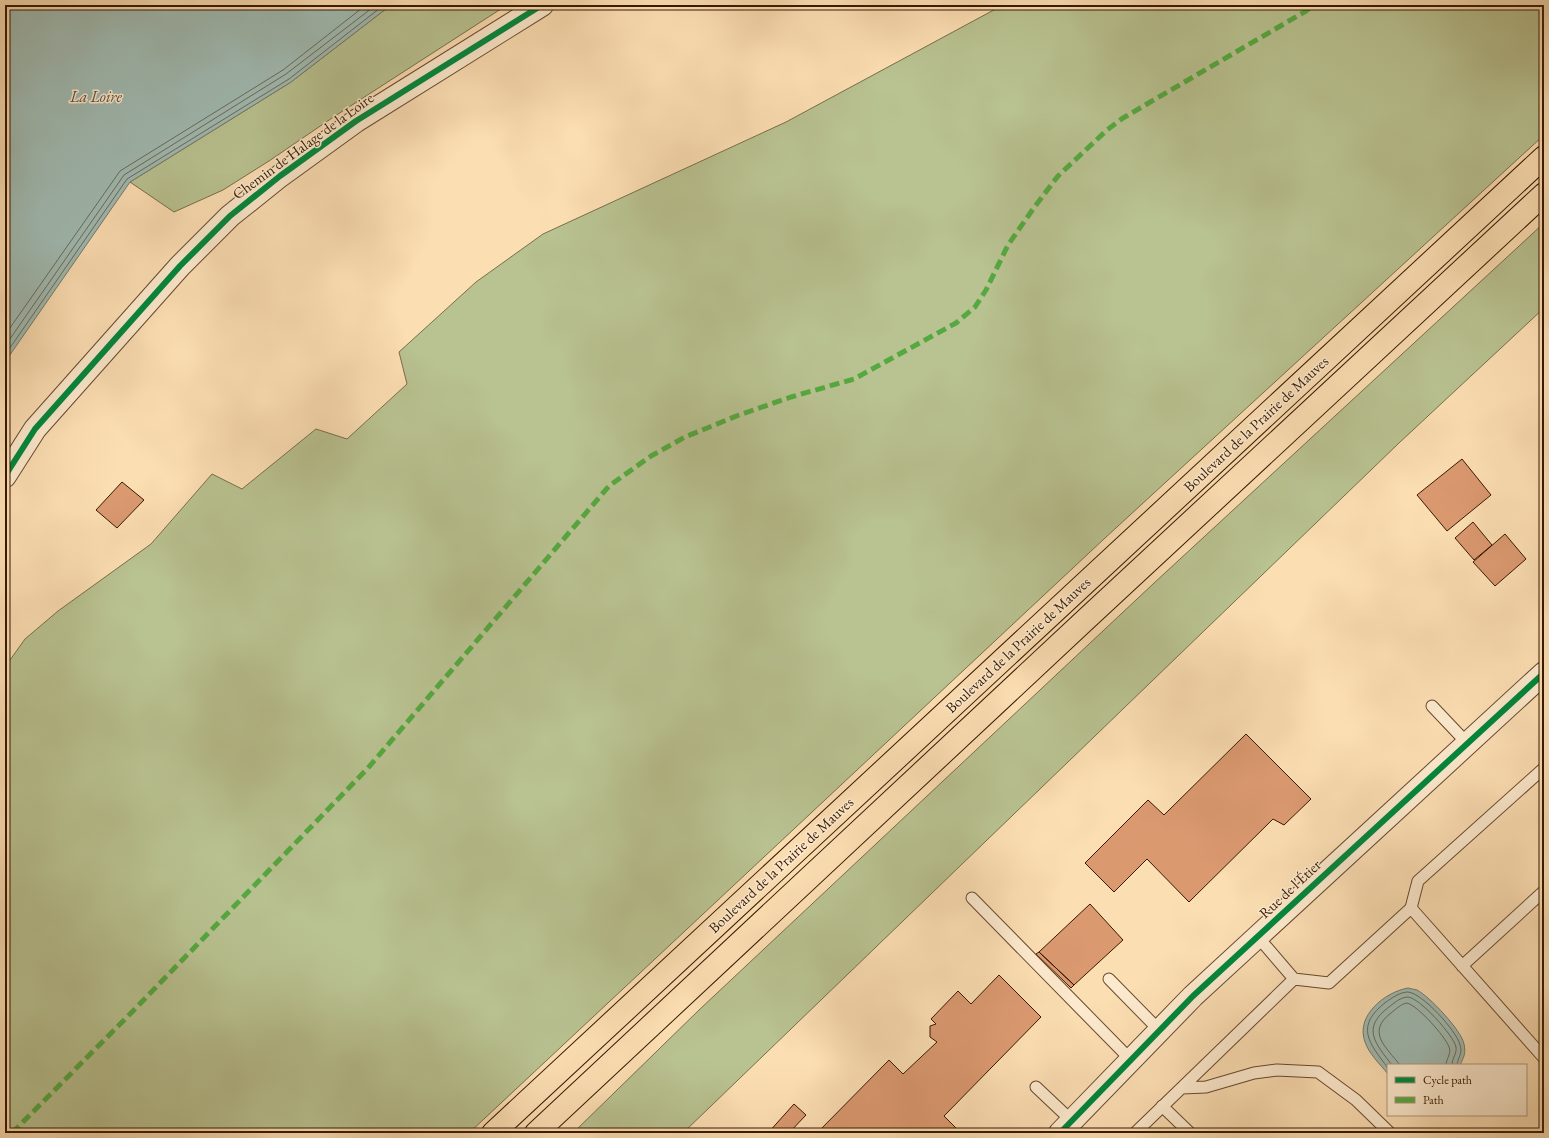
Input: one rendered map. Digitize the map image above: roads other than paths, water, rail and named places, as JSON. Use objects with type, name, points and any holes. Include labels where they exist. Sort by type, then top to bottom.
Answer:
[{"type":"main road","name":"Boulevard de la Prairie de Mauves","points":[[493,1133],[1544,157]]},
{"type":"main road","name":"Boulevard de la Prairie de Mauves","points":[[536,1133],[1544,194]]},
{"type":"main road","points":[[557,1133],[1002,714],[1057,654],[1083,622]]},
{"type":"street","name":"Chemin de Halage de la Loire","points":[[5,476],[39,424],[180,266],[230,216],[280,176],[356,121],[542,5]]},
{"type":"street","name":"Rue de l'Étier","points":[[1066,1127],[1192,996],[1258,937],[1544,672]]},
{"type":"lane","points":[[1432,706],[1467,743]]},
{"type":"lane","points":[[1258,937],[1294,979],[1329,983],[1411,908],[1418,881],[1544,768]]},
{"type":"lane","points":[[1462,966],[1544,891]]},
{"type":"lane","points":[[972,898],[1131,1060]]},
{"type":"lane","points":[[1411,908],[1544,1058]]},
{"type":"lane","points":[[1109,979],[1160,1030]]},
{"type":"lane","points":[[1135,1133],[1294,979]]},
{"type":"lane","points":[[1182,1088],[1206,1087],[1254,1073],[1277,1070],[1318,1072],[1356,1100],[1390,1133]]},
{"type":"lane","points":[[1036,1087],[1066,1127]]},
{"type":"lane","points":[[1162,1106],[1190,1133]]},
{"type":"water","name":"La Loire","points":[[5,5],[391,5],[291,82],[130,182],[5,362]]},
{"type":"water","points":[[1408,988],[1417,990],[1429,999],[1444,1014],[1458,1031],[1464,1044],[1465,1052],[1460,1064],[1387,1064],[1387,1073],[1372,1055],[1365,1042],[1363,1032],[1364,1023],[1374,1007],[1390,994]]}]
